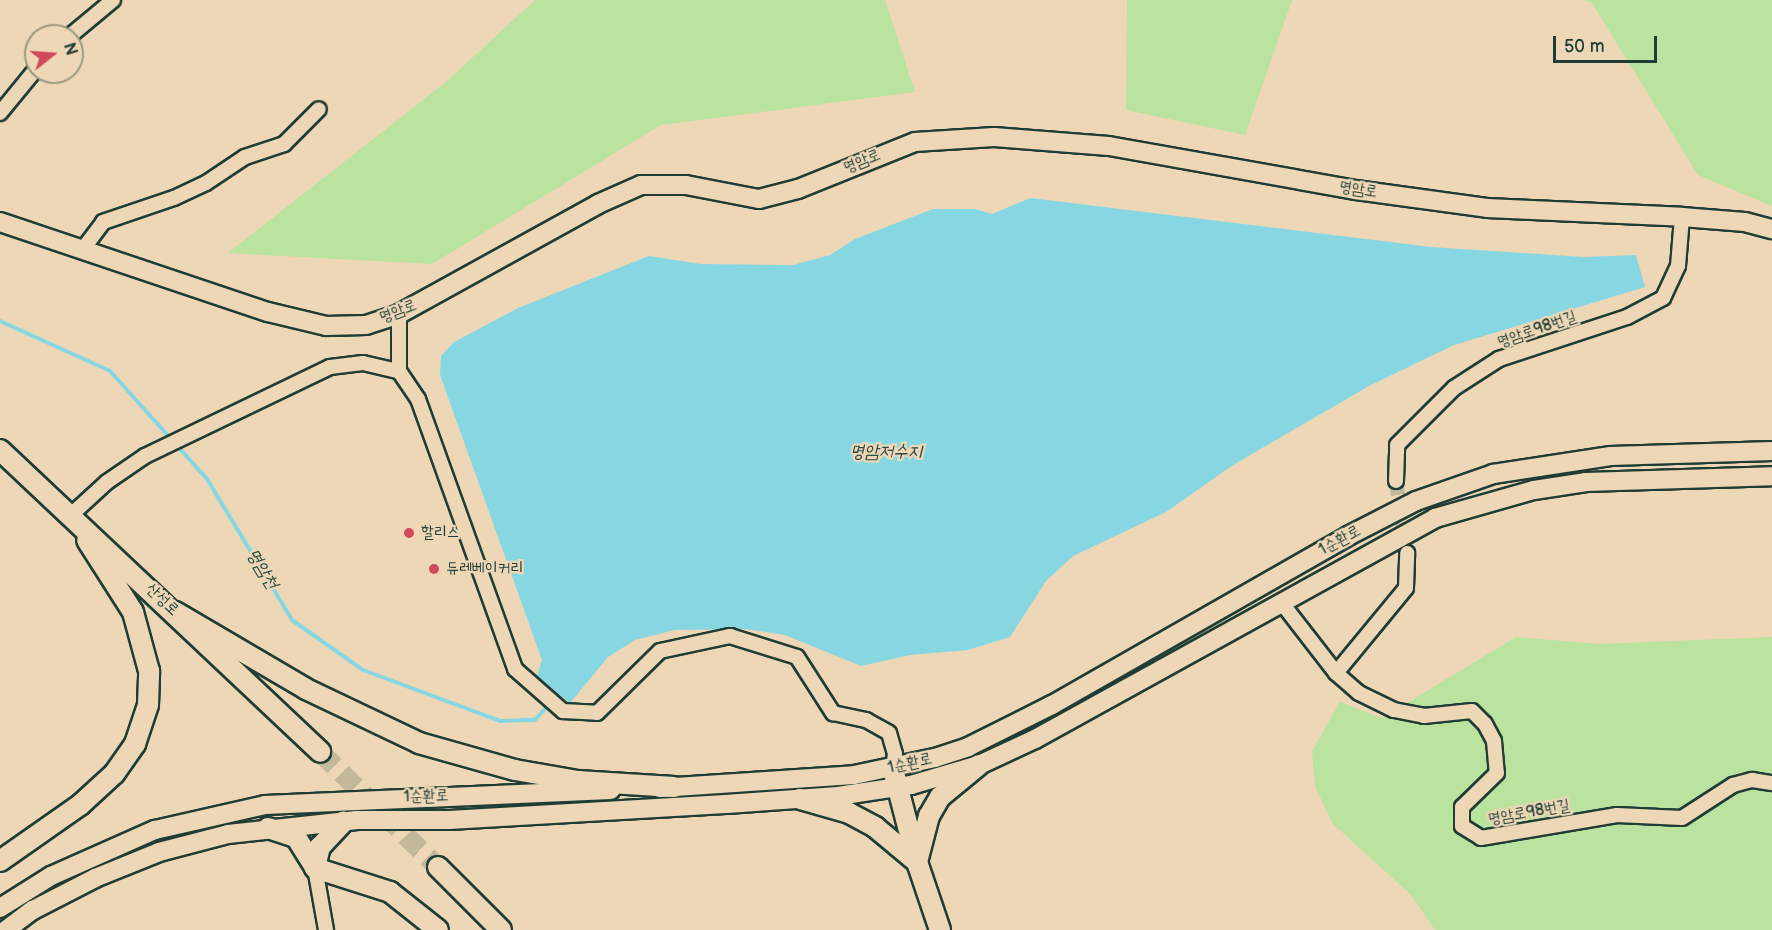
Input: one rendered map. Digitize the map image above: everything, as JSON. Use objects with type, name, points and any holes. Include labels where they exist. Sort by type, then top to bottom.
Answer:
[{"type":"main road","name":"산성로","points":[[0,450],[175,612],[320,752]]},
{"type":"main road","points":[[0,861],[80,805],[114,774],[135,744],[148,705],[149,670],[133,612],[71,515]]},
{"type":"main road","points":[[175,612],[306,689],[419,743],[515,770],[567,779],[674,787]]},
{"type":"main road","points":[[917,862],[929,816],[940,797],[979,765]]},
{"type":"main road","points":[[895,778],[917,862],[940,930]]},
{"type":"main road","points":[[800,799],[849,813],[875,827],[917,862]]},
{"type":"main road","points":[[315,868],[320,847],[344,821]]},
{"type":"main road","points":[[268,828],[296,837],[315,868],[390,892],[438,930]]},
{"type":"main road","points":[[438,867],[501,930]]},
{"type":"street","points":[[84,24],[113,0]]},
{"type":"street","points":[[0,113],[24,84]]},
{"type":"street","points":[[83,249],[103,222],[174,198],[206,183],[245,157],[284,144],[320,109]]},
{"type":"street","name":"명암로","points":[[0,222],[268,312],[326,326],[366,325],[399,314],[598,204],[641,185],[686,185],[759,199],[798,189],[915,142],[994,137],[1109,146],[1356,190],[1487,208],[1682,217],[1745,222],[1772,230]]},
{"type":"street","name":"명암로98번길","points":[[1396,481],[1397,445],[1454,388],[1499,359],[1627,317],[1663,298],[1678,266],[1682,217]]},
{"type":"street","points":[[399,314],[399,371],[418,399],[515,669],[563,711],[597,713],[660,651],[730,636],[797,657],[833,713],[866,720],[889,733],[895,754],[895,778]]},
{"type":"street","points":[[71,515],[107,482],[145,456],[330,367],[363,363],[399,371]]},
{"type":"street","name":"1순환로","points":[[0,908],[51,876],[154,830],[265,806],[895,778],[935,759],[1003,732],[1348,536],[1452,487],[1553,462],[1611,456],[1772,451]]},
{"type":"street","name":"1순환로","points":[[6,930],[33,910],[85,884],[159,852],[228,834],[344,821],[449,820],[800,799],[895,778],[979,765],[1035,739],[1391,540],[1435,518],[1481,503],[1586,482],[1772,476]]},
{"type":"street","points":[[1281,602],[1336,673],[1406,588],[1407,553]]},
{"type":"street","name":"명암로98번길","points":[[1336,673],[1359,693],[1394,710],[1424,716],[1472,711],[1485,724],[1494,741],[1497,773],[1462,807],[1462,825],[1481,838],[1617,815],[1682,818],[1733,784],[1752,780],[1772,783]]},
{"type":"street","points":[[315,868],[326,930]]},
{"type":"green space","points":[[535,0],[885,0],[915,92],[661,125],[432,264],[228,253],[446,82]]},
{"type":"green space","points":[[1127,0],[1292,0],[1245,135],[1126,110]]},
{"type":"green space","points":[[1584,0],[1772,0],[1772,206],[1698,175],[1592,3]]},
{"type":"green space","points":[[1516,637],[1600,644],[1772,637],[1772,930],[1435,930],[1411,895],[1332,823],[1315,786],[1312,751],[1340,702],[1382,718]]},
{"type":"water","name":"명암저수지","points":[[1030,198],[1431,247],[1583,257],[1636,255],[1645,287],[1454,345],[1369,386],[1233,465],[1166,512],[1073,556],[1046,581],[1010,637],[968,650],[910,655],[861,666],[785,635],[745,629],[675,630],[635,640],[608,657],[570,703],[537,676],[542,660],[440,375],[441,356],[454,342],[518,308],[649,256],[701,264],[793,265],[830,255],[855,239],[933,209],[975,209],[992,214]]},
{"type":"waterway","name":"명암천","points":[[0,321],[110,371],[207,479],[292,620],[363,670],[500,721],[535,720],[562,690]]},
{"type":"tunnel","points":[[1396,481],[1405,542]]},
{"type":"tunnel","points":[[320,752],[438,867]]},
{"type":"place","name":"할리스","points":[[409,533]]},
{"type":"place","name":"듀레베이커리","points":[[434,569]]}]
